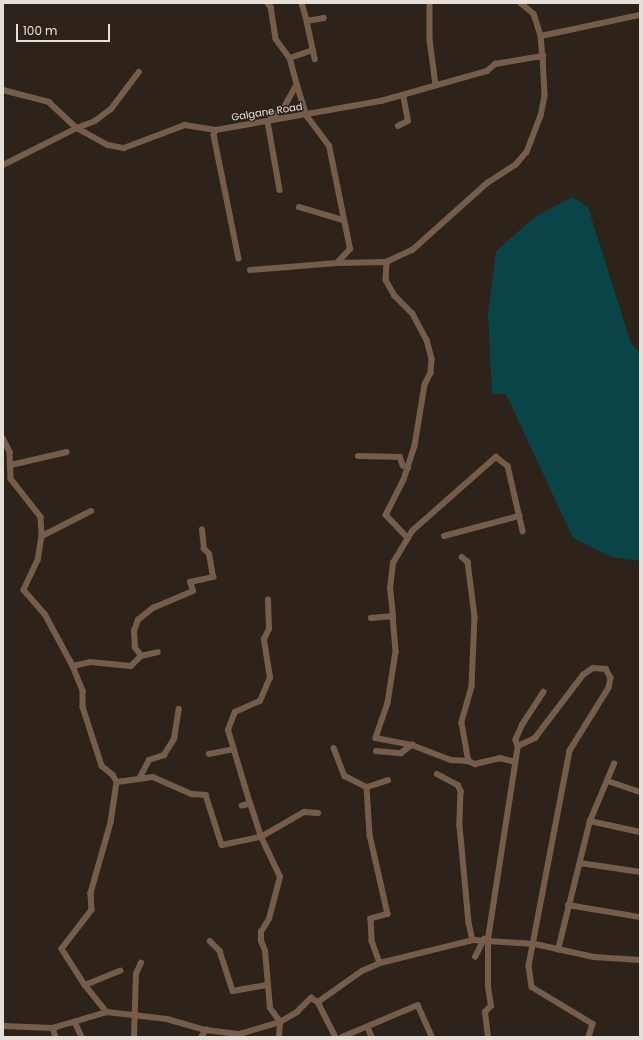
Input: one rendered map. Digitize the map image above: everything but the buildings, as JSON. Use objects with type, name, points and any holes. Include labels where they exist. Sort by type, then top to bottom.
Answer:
[{"type":"street","points":[[268,3],[271,7],[276,39],[290,58],[306,115],[329,146],[350,249],[337,262]]},
{"type":"street","points":[[302,3],[316,59]]},
{"type":"street","points":[[430,3],[430,40],[436,85]]},
{"type":"street","points":[[250,270],[337,262],[387,262],[413,250],[488,183],[516,166],[527,152],[541,116],[545,96],[542,36],[534,14],[520,3]]},
{"type":"street","points":[[542,36],[640,15]]},
{"type":"street","points":[[307,21],[324,18]]},
{"type":"street","points":[[290,58],[313,50]]},
{"type":"street","points":[[533,136],[544,99],[543,56]]},
{"type":"street","name":"Galgane Road","points":[[3,90],[49,102],[77,128],[108,145],[124,148],[185,125],[216,130],[306,115],[402,95],[487,71],[495,64],[543,56]]},
{"type":"street","points":[[3,165],[77,128],[95,121],[111,109],[139,72]]},
{"type":"street","points":[[280,190],[268,122],[284,108],[297,85]]},
{"type":"street","points":[[398,126],[408,121],[402,95]]},
{"type":"street","points":[[216,130],[214,135],[239,259]]},
{"type":"street","points":[[299,207],[343,220]]},
{"type":"street","points":[[387,262],[386,280],[395,296],[413,314],[427,340],[432,359],[431,373],[424,385],[415,446],[408,468],[386,515],[408,538]]},
{"type":"street","points":[[3,438],[10,452],[11,479],[41,517],[42,536],[38,560],[24,590],[45,614],[73,666],[83,691],[83,707],[102,766],[117,782]]},
{"type":"street","points":[[11,465],[67,452]]},
{"type":"street","points":[[358,456],[400,457],[403,465],[408,468]]},
{"type":"street","points":[[516,762],[500,758],[475,764],[469,761],[451,760],[412,745],[376,738],[393,681],[396,652],[390,588],[393,563],[412,531],[496,457],[508,466],[523,530]]},
{"type":"street","points":[[42,536],[92,511]]},
{"type":"street","points":[[444,536],[519,516]]},
{"type":"street","points":[[141,656],[135,648],[134,631],[138,620],[153,608],[193,591],[190,582],[213,577],[209,554],[204,549],[202,530]]},
{"type":"street","points":[[462,557],[468,562],[475,617],[472,687],[462,723],[469,761]]},
{"type":"street","points":[[268,600],[269,629],[264,639],[270,678],[260,702],[235,712],[228,730],[261,837],[280,877],[269,919],[261,932],[266,985],[270,1008],[280,1022],[278,1037]]},
{"type":"street","points":[[371,618],[393,616]]},
{"type":"street","points":[[73,666],[90,662],[131,666],[141,656],[158,652]]},
{"type":"street","points":[[518,746],[535,738],[583,675],[593,668],[606,669],[611,678],[609,688],[570,751],[565,770],[530,966],[532,987],[593,1024],[589,1037]]},
{"type":"street","points":[[488,1037],[485,1012],[491,1006],[488,986],[486,939],[516,762],[518,746],[516,740],[523,724],[544,692]]},
{"type":"street","points":[[139,779],[149,760],[164,755],[174,739],[179,709]]},
{"type":"street","points":[[376,751],[402,753],[412,745]]},
{"type":"street","points":[[334,748],[345,776],[367,787],[388,780]]},
{"type":"street","points":[[209,754],[234,749]]},
{"type":"street","points":[[558,950],[590,821],[614,764]]},
{"type":"street","points":[[438,774],[458,785],[461,791],[460,826],[469,922],[473,940]]},
{"type":"street","points":[[117,782],[153,777],[192,794],[206,795],[222,845],[261,837],[304,812],[318,813]]},
{"type":"street","points":[[608,781],[640,792]]},
{"type":"street","points":[[107,1012],[85,985],[62,949],[92,910],[91,893],[111,823],[117,782]]},
{"type":"street","points":[[367,787],[370,835],[388,914],[371,919],[372,941],[380,963]]},
{"type":"street","points":[[242,806],[250,804]]},
{"type":"street","points":[[590,821],[640,832]]},
{"type":"street","points":[[580,863],[640,872]]},
{"type":"street","points":[[568,905],[640,917]]},
{"type":"street","points":[[475,957],[486,939]]},
{"type":"street","points":[[318,1002],[362,971],[380,963],[473,940],[486,939],[535,944],[594,957],[640,960]]},
{"type":"street","points":[[210,941],[220,951],[233,991],[266,985]]},
{"type":"street","points":[[134,1037],[136,974],[141,963]]},
{"type":"street","points":[[85,985],[120,971]]},
{"type":"street","points":[[3,1026],[53,1028],[107,1012],[167,1019],[206,1030],[240,1036],[280,1022],[297,1012],[311,998],[318,1002],[336,1037]]},
{"type":"street","points":[[342,1037],[418,1005],[432,1037]]},
{"type":"street","points":[[75,1022],[82,1037]]},
{"type":"street","points":[[368,1027],[372,1037]]},
{"type":"street","points":[[53,1028],[56,1037]]},
{"type":"street","points":[[201,1037],[206,1030]]},
{"type":"water","points":[[572,197],[588,207],[631,344],[640,353],[640,561],[611,557],[573,538],[506,394],[492,394],[488,314],[496,251],[535,217]]}]
